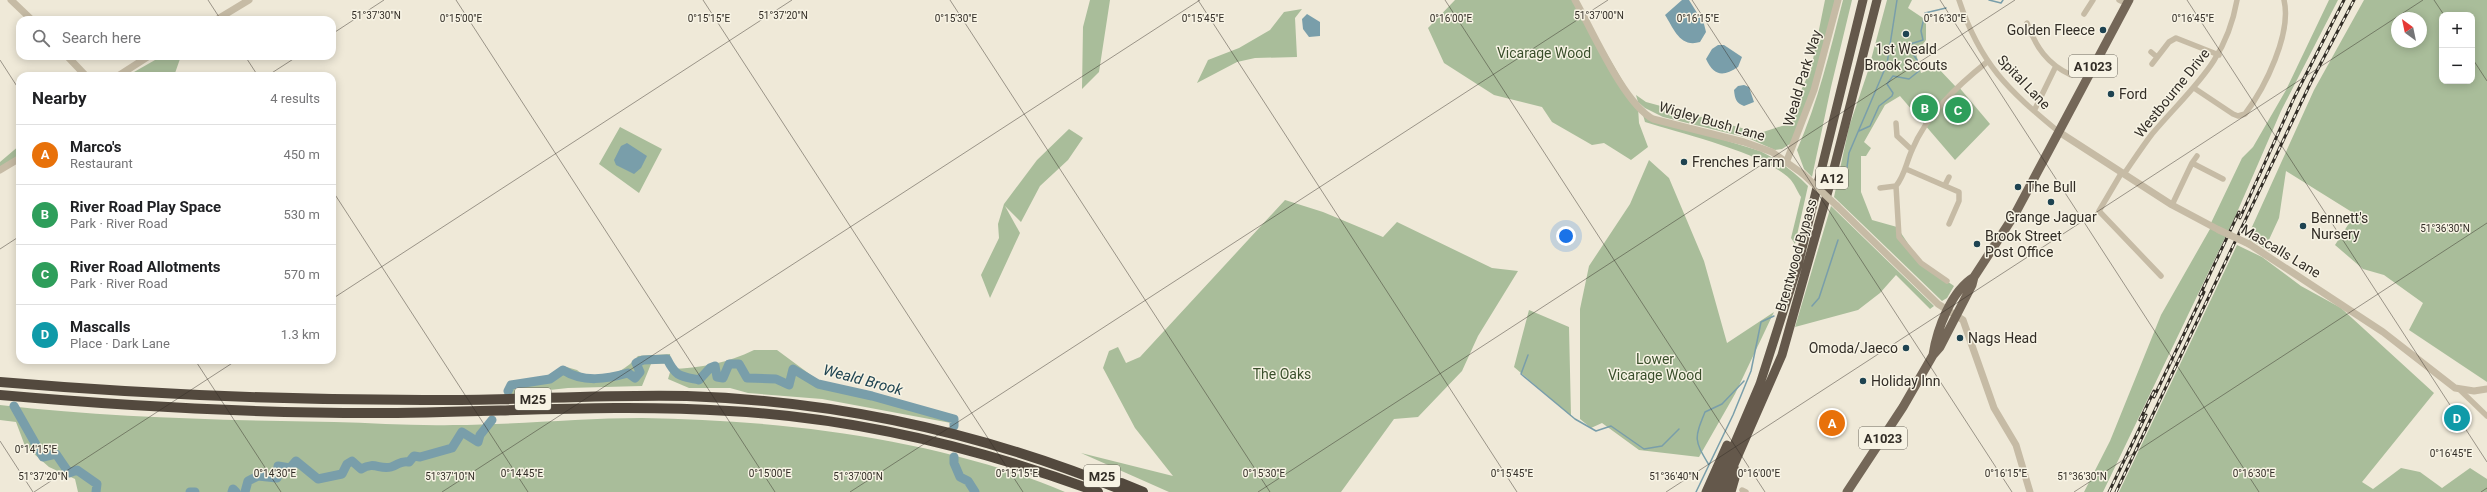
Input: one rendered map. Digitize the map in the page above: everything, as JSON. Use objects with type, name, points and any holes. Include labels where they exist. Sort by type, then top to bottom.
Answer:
[{"type":"highway","name":"Brentwood Bypass","points":[[1760,384],[1798,265],[1864,0]]},
{"type":"highway","name":"Brentwood Bypass","points":[[1734,464],[1770,386],[1788,336],[1830,184],[1877,0]]},
{"type":"highway","name":"M25","points":[[0,382],[152,393],[280,398],[448,400],[661,396],[739,399],[816,407],[892,420],[986,443],[1059,466],[1127,492]]},
{"type":"highway","name":"A12","points":[[1706,492],[1741,416],[1760,384]]},
{"type":"highway","name":"A12","points":[[1714,492],[1760,384]]},
{"type":"highway","name":"M25","points":[[0,395],[158,407],[274,411],[422,413],[655,408],[756,413],[834,422],[910,436],[972,451],[1098,492]]},
{"type":"highway","name":"A12","points":[[1722,492],[1734,464]]},
{"type":"highway","name":"A12","points":[[1731,492],[1735,478],[1734,464]]},
{"type":"highway","name":"M25","points":[[1059,466],[1091,472],[1143,492]]},
{"type":"highway","name":"M25","points":[[1057,478],[1079,492]]},
{"type":"main road","name":"A1023","points":[[1847,492],[1903,407],[1932,355],[1940,347],[1972,285],[1974,277],[2015,214],[2125,1]]},
{"type":"main road","name":"A1023","points":[[1932,355],[1934,345],[1948,311],[1966,282],[1974,277]]},
{"type":"street","points":[[11,0],[28,16]]},
{"type":"street","points":[[223,16],[250,0]]},
{"type":"street","name":"Wigley Bush Lane","points":[[1575,0],[1629,97],[1645,115],[1653,119],[1744,142],[1772,152],[1803,174],[1933,300],[1948,311]]},
{"type":"street","name":"Weald Park Way","points":[[1786,163],[1814,90],[1838,0]]},
{"type":"street","name":"Spital Lane","points":[[1959,0],[1970,31],[1987,62],[2008,86],[2058,132]]},
{"type":"street","points":[[2084,14],[2093,0]]},
{"type":"street","name":"Westbourne Drive","points":[[2161,276],[2099,211],[2123,173],[2152,134],[2194,88],[2219,55],[2231,28],[2237,0]]},
{"type":"street","points":[[2194,88],[2233,114],[2238,116],[2245,114],[2265,82],[2275,60],[2286,14],[2284,0]]},
{"type":"street","points":[[2027,23],[2037,46],[2055,68],[2070,75]]},
{"type":"street","points":[[2152,64],[2169,42],[2176,38],[2219,55]]},
{"type":"street","points":[[2151,52],[2157,57]]},
{"type":"street","points":[[71,60],[82,72]]},
{"type":"street","points":[[124,72],[143,60]]},
{"type":"street","points":[[1947,281],[1921,263],[1899,237],[1896,186],[1906,169],[1912,150],[1948,95],[1987,62]]},
{"type":"street","points":[[2034,111],[2055,68]]},
{"type":"street","points":[[1896,123],[1897,136],[1912,150]]},
{"type":"street","name":"Mascalls Lane","points":[[2058,132],[2172,204],[2219,230],[2249,244],[2377,328],[2444,381],[2459,389],[2474,391],[2487,388]]},
{"type":"street","points":[[2172,204],[2192,163],[2197,156]]},
{"type":"street","points":[[0,170],[16,160]]},
{"type":"street","points":[[2192,163],[2223,180]]},
{"type":"street","points":[[1906,169],[1959,192],[1960,195],[1950,224]]},
{"type":"street","points":[[1945,185],[1949,177]]},
{"type":"street","points":[[1880,188],[1896,186]]},
{"type":"street","points":[[1948,311],[1963,320],[1970,335],[1994,408],[2016,445],[2030,492]]},
{"type":"street","points":[[2459,389],[2487,416]]},
{"type":"street","points":[[2472,402],[2474,391]]},
{"type":"green space","points":[[1090,0],[1110,0],[1099,72],[1082,89],[1083,27]]},
{"type":"green space","name":"Vicarage Wood","points":[[1455,0],[1575,0],[1638,107],[1639,123],[1648,147],[1631,160],[1604,143],[1592,145],[1552,122],[1542,107],[1494,95],[1444,63],[1428,28]]},
{"type":"green space","points":[[1825,0],[1835,0],[1815,81],[1793,142],[1782,149],[1775,150],[1748,138],[1663,117],[1645,108],[1638,102],[1636,95],[1646,102],[1760,133],[1785,125],[1811,69]]},
{"type":"green space","points":[[1843,0],[1852,0],[1831,87],[1812,177],[1804,169],[1797,150],[1817,95]]},
{"type":"green space","points":[[1887,0],[1912,0],[1908,8],[1926,20],[1926,40],[1916,53],[1921,73],[1937,67],[1956,87],[1958,86],[1990,124],[1955,160],[1900,96],[1885,105],[1864,142],[1871,148],[1866,156],[1861,156],[1861,192],[1872,220],[1897,227],[1921,263],[1954,286],[1947,298],[1942,301],[1834,197],[1849,127],[1868,71]]},
{"type":"green space","points":[[2329,0],[2338,0],[2281,111],[2235,217],[2103,492],[2084,492],[2110,441],[2161,315],[2210,229],[2211,223],[2242,158],[2253,147],[2286,90]]},
{"type":"green space","points":[[2364,0],[2487,0],[2487,382],[2409,330],[2423,303],[2384,275],[2363,269],[2335,245],[2355,214],[2286,171],[2279,218],[2267,244],[2273,253],[2247,238],[2314,90]]},
{"type":"green space","points":[[1302,9],[1295,18],[1297,57],[1255,58],[1237,62],[1197,83],[1208,60],[1239,48],[1270,30],[1284,12]]},
{"type":"green space","points":[[155,60],[180,60],[175,72],[134,72]]},
{"type":"green space","points":[[1643,115],[1760,151],[1780,162],[1797,176],[1808,186],[1795,244],[1791,238],[1801,197],[1790,179],[1777,169],[1761,160],[1700,138],[1645,122]]},
{"type":"green space","points":[[620,127],[662,149],[639,193],[599,164]]},
{"type":"green space","points":[[1069,129],[1083,138],[1068,160],[1040,186],[1021,222],[1005,206],[1020,233],[990,298],[981,275],[999,238],[998,224],[1004,204],[1037,160]]},
{"type":"green space","points":[[16,148],[16,157],[0,167],[0,162]]},
{"type":"green space","name":"Lower Vicarage Wood","points":[[1649,160],[1669,178],[1704,261],[1727,343],[1774,312],[1735,394],[1699,457],[1639,450],[1602,423],[1591,428],[1580,419],[1580,309],[1589,266],[1630,204]]},
{"type":"green space","name":"The Oaks","points":[[1285,200],[1323,212],[1383,237],[1397,222],[1492,268],[1518,271],[1478,336],[1462,371],[1418,417],[1394,419],[1341,492],[1169,492],[1081,453],[1173,476],[1135,428],[1103,368],[1109,351],[1118,347],[1126,363],[1140,357]]},
{"type":"green space","points":[[1831,206],[1934,306],[1930,309],[1896,275],[1880,293],[1858,310],[1795,327]]},
{"type":"green space","points":[[2237,245],[2262,257],[2301,286],[2341,308],[2434,393],[2362,482],[2373,489],[2401,468],[2420,472],[2442,488],[2470,468],[2487,479],[2487,492],[2119,492]]},
{"type":"green space","points":[[1529,310],[1569,327],[1571,416],[1514,367]]},
{"type":"green space","points":[[754,350],[777,350],[823,384],[883,396],[943,415],[951,423],[822,399],[748,393],[730,388],[689,388],[668,379],[671,369],[714,364],[744,355]]},
{"type":"green space","points":[[670,354],[671,363],[651,364],[642,386],[568,388],[503,395],[519,383],[535,383],[563,366],[577,370],[589,379],[616,373],[638,356]]},
{"type":"green space","points":[[0,405],[125,416],[408,425],[477,425],[642,418],[749,423],[803,428],[911,445],[964,458],[1015,473],[1065,492],[78,492],[75,479],[49,467],[25,446],[16,422],[0,420]]},
{"type":"water","points":[[1682,0],[1689,0],[1704,24],[1706,32],[1700,42],[1693,43],[1683,40],[1678,36],[1665,15]]},
{"type":"water","points":[[1307,14],[1320,22],[1320,36],[1309,37],[1303,29],[1302,19]]},
{"type":"water","points":[[1718,45],[1724,45],[1742,57],[1738,67],[1723,73],[1716,72],[1712,69],[1706,59],[1712,49]]},
{"type":"water","points":[[1744,85],[1749,87],[1754,102],[1744,106],[1739,104],[1736,100],[1734,90],[1738,86]]},
{"type":"water","points":[[627,143],[647,156],[641,168],[634,174],[616,165],[614,160],[621,146]]},
{"type":"waterway","points":[[1844,188],[1849,153],[1887,64],[1897,0]]},
{"type":"waterway","points":[[1989,0],[2001,3],[2003,0]]},
{"type":"waterway","points":[[1859,131],[1870,126],[1879,106],[1892,96],[1893,93],[1887,84],[1893,76],[1909,79],[1919,71],[1917,60],[1907,45],[1923,40],[1921,31],[1925,13],[1946,8]]},
{"type":"waterway","points":[[1812,306],[1819,298],[1838,240]]},
{"type":"waterway","points":[[1696,492],[1733,415],[1751,371],[1761,322],[1774,316]]},
{"type":"waterway","points":[[1528,355],[1521,374],[1575,419],[1596,431],[1611,426],[1644,449],[1662,446],[1679,429]]},
{"type":"waterway","name":"Weald Brook","points":[[508,391],[511,385],[550,379],[563,370],[579,377],[595,379],[628,373],[635,378],[640,372],[636,363],[643,360],[667,359],[679,375],[699,380],[710,368],[715,366],[717,377],[723,378],[729,364],[739,364],[747,378],[776,379],[789,385],[793,369],[818,384],[872,396],[954,419],[954,426]]},
{"type":"waterway","points":[[1709,465],[1700,450],[1697,439],[1697,434],[1705,412],[1722,404],[1744,381]]},
{"type":"waterway","name":"Weald Brook","points":[[14,406],[43,457],[56,454],[69,473],[77,470],[97,484],[96,492]]},
{"type":"waterway","name":"Weald Brook","points":[[245,492],[248,481],[258,476],[277,478],[278,466],[290,468],[296,461],[318,479],[342,474],[347,464],[352,461],[361,469],[370,466],[387,468],[401,462],[409,462],[414,456],[420,457],[452,448],[462,432],[478,442],[480,435],[492,420]]},
{"type":"waterway","name":"Weald Brook","points":[[954,457],[954,463],[960,477],[968,481],[975,492]]},
{"type":"waterway","name":"Weald Brook","points":[[232,492],[233,489],[236,492]]},
{"type":"waterway","name":"Weald Brook","points":[[190,492],[195,492]]},
{"type":"railway","points":[[2240,218],[2294,98],[2344,0]]},
{"type":"railway","points":[[2116,492],[2311,82],[2354,0]]},
{"type":"railway","points":[[2200,295],[2239,212]]},
{"type":"railway","points":[[2154,397],[2204,292]]},
{"type":"railway","points":[[2140,420],[2154,391]]},
{"type":"railway","points":[[2109,492],[2146,415]]},
{"type":"place","name":"Golden Fleece","points":[[2103,30]]},
{"type":"place","name":"1st Weald Brook Scouts","points":[[1906,34]]},
{"type":"place","name":"Ford","points":[[2111,94]]},
{"type":"place","name":"River Road Play Space","points":[[1925,108]]},
{"type":"place","name":"River Road Allotments","points":[[1958,110]]},
{"type":"place","name":"Frenches Farm","points":[[1684,162]]},
{"type":"place","name":"The Bull","points":[[2018,187]]},
{"type":"place","name":"Grange Jaguar","points":[[2051,202]]},
{"type":"place","name":"Bennett's Nursery","points":[[2303,226]]},
{"type":"place","name":"Brook Street Post Office","points":[[1977,244]]},
{"type":"place","name":"Nags Head","points":[[1960,338]]},
{"type":"place","name":"Omoda/Jaeco","points":[[1906,348]]},
{"type":"place","name":"Holiday Inn","points":[[1863,381]]},
{"type":"place","name":"Mascalls","points":[[2457,418]]},
{"type":"place","name":"Marco's","points":[[1832,423]]}]
